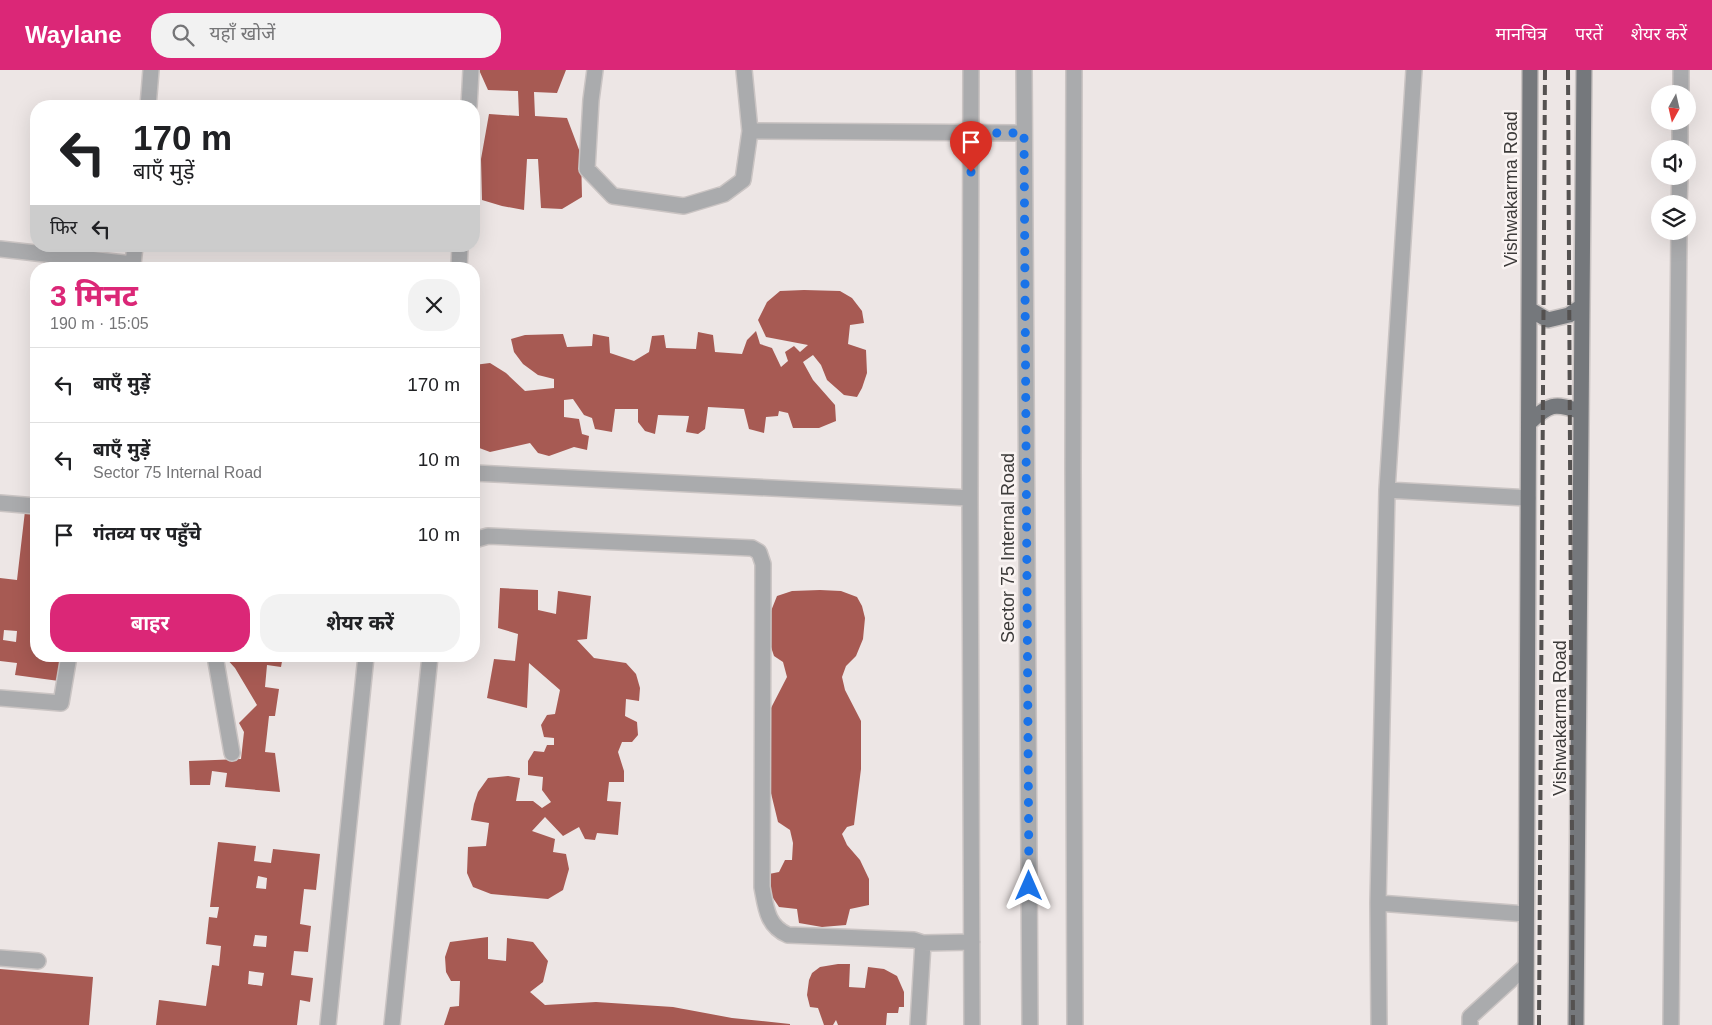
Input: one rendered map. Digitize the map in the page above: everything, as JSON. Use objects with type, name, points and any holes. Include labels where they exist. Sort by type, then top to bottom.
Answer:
[{"type":"main road","name":"Vishwakarma Road","points":[[1526,1025],[1530,70]]},
{"type":"main road","name":"Vishwakarma Road","points":[[1576,1025],[1584,70]]},
{"type":"main road","points":[[1529,309],[1548,320],[1569,315],[1582,306]]},
{"type":"main road","points":[[1529,423],[1549,406],[1568,407],[1581,412]]},
{"type":"street","points":[[149,100],[152,70]]},
{"type":"street","points":[[469,100],[471,70]]},
{"type":"street","points":[[595,70],[591,100],[587,169],[613,196],[684,206],[724,194],[743,180],[750,131],[744,70]]},
{"type":"street","points":[[971,70],[972,1025]]},
{"type":"street","name":"Sector 75 Internal Road","points":[[1024,70],[1030,1025]]},
{"type":"street","points":[[1074,70],[1075,1025]]},
{"type":"street","points":[[1379,1025],[1378,903],[1387,490],[1414,70]]},
{"type":"street","points":[[1680,85],[1681,70]]},
{"type":"street","points":[[750,131],[1024,133]]},
{"type":"street","points":[[1671,1025],[1679,240]]},
{"type":"street","points":[[0,249],[115,262]]},
{"type":"street","points":[[480,473],[970,498]]},
{"type":"street","points":[[1387,490],[1528,498]]},
{"type":"street","points":[[0,503],[30,506]]},
{"type":"street","points":[[480,538],[488,536],[752,548],[759,552],[763,564],[762,887],[767,915],[778,931],[788,935],[914,940],[923,942],[972,942]]},
{"type":"street","points":[[0,698],[61,703],[68,662]]},
{"type":"street","points":[[216,662],[232,753]]},
{"type":"street","points":[[328,1025],[365,662]]},
{"type":"street","points":[[392,1025],[429,662]]},
{"type":"street","points":[[1378,903],[1526,914]]},
{"type":"street","points":[[918,1025],[923,942]]},
{"type":"street","points":[[0,958],[38,961]]},
{"type":"street","points":[[1470,1025],[1470,1017],[1526,966]]},
{"type":"building","points":[[479,70],[566,70],[557,93],[534,92],[535,116],[567,118],[581,155],[582,197],[562,209],[541,208],[538,159],[527,159],[524,210],[482,200],[481,159],[489,114],[519,116],[518,91],[488,90]]},
{"type":"building","points":[[780,291],[840,291],[852,298],[862,311],[864,323],[850,325],[848,344],[866,350],[867,373],[857,397],[844,395],[827,380],[821,365],[813,355],[803,362],[813,380],[835,405],[836,421],[819,428],[793,428],[788,413],[779,411],[778,416],[766,417],[764,433],[749,429],[744,409],[708,407],[705,429],[698,434],[686,432],[689,416],[658,415],[655,434],[645,431],[638,422],[638,409],[615,409],[612,432],[595,429],[592,418],[584,415],[573,399],[564,400],[564,417],[579,419],[582,434],[589,436],[587,450],[574,447],[549,456],[538,453],[530,443],[490,452],[480,448],[480,364],[490,363],[506,373],[525,391],[554,388],[554,379],[538,375],[523,364],[514,352],[511,339],[525,335],[563,334],[567,347],[592,346],[593,334],[609,337],[610,353],[634,361],[649,352],[652,336],[664,335],[666,348],[696,349],[698,332],[713,335],[715,352],[742,354],[747,340],[756,331],[760,344],[772,348],[781,367],[788,361],[785,352],[794,346],[800,352],[808,345],[766,337],[758,320],[767,302]]},
{"type":"building","points":[[25,511],[30,511],[30,662],[61,662],[59,681],[15,675],[17,663],[0,661],[0,578],[17,580]],"holes":[[[4,630],[17,631],[16,642],[3,640]]]},
{"type":"building","points":[[500,588],[538,590],[538,610],[556,614],[558,591],[591,596],[587,639],[577,640],[594,658],[626,663],[636,674],[640,688],[639,701],[626,699],[625,716],[637,722],[638,735],[632,742],[622,742],[618,752],[624,771],[624,782],[609,782],[607,801],[621,802],[618,835],[597,833],[595,840],[585,839],[579,827],[563,836],[545,817],[532,831],[555,839],[553,852],[566,854],[569,869],[563,890],[548,899],[491,894],[473,887],[467,873],[468,847],[486,846],[489,823],[471,820],[478,792],[488,778],[508,776],[520,778],[516,801],[533,801],[542,808],[551,802],[542,790],[543,777],[528,775],[528,761],[534,751],[544,752],[547,745],[554,745],[554,738],[544,737],[541,725],[547,715],[555,714],[560,690],[529,663],[527,708],[487,698],[494,659],[515,661],[518,634],[498,628]]},
{"type":"building","points":[[792,591],[841,591],[857,597],[865,618],[863,639],[856,656],[846,666],[842,677],[845,690],[861,721],[861,769],[854,825],[847,827],[842,834],[847,845],[860,860],[869,879],[869,905],[850,909],[846,925],[822,927],[799,923],[797,909],[779,907],[771,895],[769,874],[779,872],[785,860],[792,860],[793,843],[790,830],[778,822],[770,789],[767,748],[771,708],[787,677],[783,662],[774,656],[771,647],[769,630],[771,611],[777,596]]},
{"type":"building","points":[[230,662],[282,662],[281,667],[267,665],[265,687],[279,689],[275,716],[269,716],[265,752],[275,753],[280,792],[225,787],[227,773],[212,771],[210,785],[190,785],[189,761],[241,759],[244,732],[239,723],[257,705]]},
{"type":"building","points":[[218,842],[256,846],[254,861],[271,863],[273,849],[320,854],[316,890],[304,889],[300,924],[311,926],[308,952],[294,951],[291,975],[313,978],[310,1002],[300,1000],[297,1025],[156,1025],[159,1000],[206,1006],[212,965],[219,966],[221,946],[206,944],[209,917],[217,918],[219,907],[210,907]],"holes":[[[258,876],[267,878],[266,889],[256,888]],[[255,935],[267,936],[266,947],[253,946]],[[249,971],[264,973],[262,986],[248,984]]]},
{"type":"building","points":[[488,937],[488,959],[506,961],[507,938],[533,942],[548,961],[543,982],[530,992],[545,1005],[596,1002],[673,1007],[732,1018],[790,1025],[444,1025],[450,1007],[459,1006],[460,981],[451,981],[446,972],[445,957],[450,942]]},
{"type":"building","points":[[850,964],[849,987],[865,988],[868,967],[884,969],[897,976],[904,992],[904,1007],[899,1007],[898,1013],[887,1013],[886,1025],[838,1025],[836,1020],[833,1025],[824,1025],[818,1008],[810,1007],[807,995],[809,980],[812,973],[820,967]]},
{"type":"building","points":[[0,969],[93,977],[89,1025],[0,1025]]},
{"type":"railway","points":[[1539,1025],[1545,70]]},
{"type":"railway","points":[[1568,70],[1573,1025]]},
{"type":"route","points":[[971,172],[971,133],[1024,133],[1029,886]]}]
